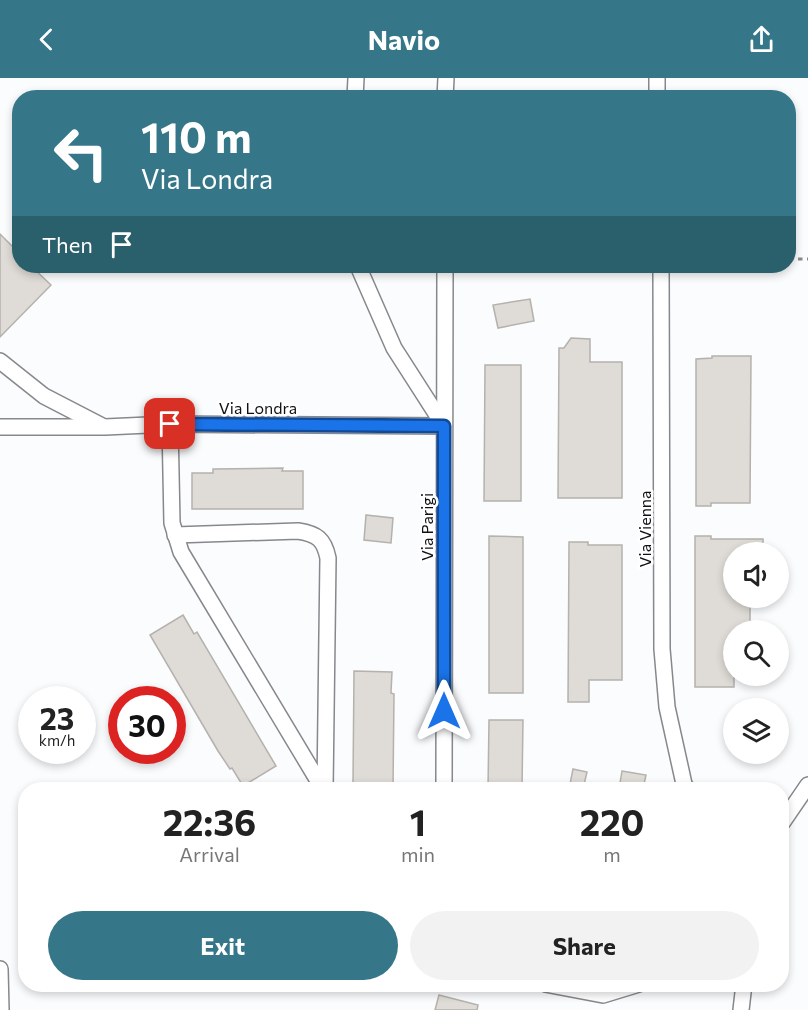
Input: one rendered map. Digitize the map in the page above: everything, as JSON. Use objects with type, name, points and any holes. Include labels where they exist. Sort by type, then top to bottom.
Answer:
[{"type":"street","points":[[361,273],[394,348],[444,426]]},
{"type":"street","name":"Via Parigi","points":[[444,782],[445,273]]},
{"type":"street","name":"Via Vienna","points":[[661,273],[662,649],[667,707],[684,782]]},
{"type":"street","points":[[0,361],[44,396],[105,427]]},
{"type":"street","points":[[170,424],[171,504],[175,535],[182,552],[320,782]]},
{"type":"street","name":"Via Londra","points":[[0,427],[105,427],[170,424],[444,426]]},
{"type":"street","points":[[175,535],[298,531],[313,534],[326,547],[328,558],[324,782]]},
{"type":"street","points":[[789,813],[808,785]]},
{"type":"street","points":[[0,969],[1,1010]]},
{"type":"street","points":[[587,992],[603,995],[613,992]]},
{"type":"building","points":[[0,234],[12,246],[12,273],[38,273],[51,285],[0,337]]},
{"type":"building","points":[[530,299],[534,321],[498,328],[493,305]]},
{"type":"building","points":[[571,338],[590,339],[590,362],[622,362],[622,498],[558,498],[559,348],[564,348]]},
{"type":"building","points":[[712,356],[751,356],[750,503],[711,503],[711,506],[696,506],[696,359],[712,358]]},
{"type":"building","points":[[485,365],[521,365],[521,501],[484,501]]},
{"type":"building","points":[[283,468],[282,471],[303,471],[303,509],[192,509],[192,473],[213,473],[213,469]]},
{"type":"building","points":[[366,515],[393,518],[391,543],[364,540]]},
{"type":"building","points":[[489,536],[523,537],[523,693],[489,693]]},
{"type":"building","points":[[695,536],[711,536],[711,539],[763,539],[763,542],[723,542],[723,608],[750,608],[750,620],[723,620],[723,686],[734,687],[695,687]]},
{"type":"building","points":[[569,542],[588,542],[588,545],[622,545],[622,680],[589,680],[589,702],[568,702]]},
{"type":"building","points":[[183,615],[194,634],[197,632],[276,766],[250,782],[241,782],[218,751],[186,696],[186,686],[180,686],[150,635]]},
{"type":"building","points":[[354,671],[392,672],[393,782],[353,782]]},
{"type":"building","points":[[489,720],[523,720],[522,782],[488,782]]},
{"type":"building","points":[[573,769],[587,772],[585,782],[570,782]]},
{"type":"building","points":[[622,771],[646,775],[644,782],[620,782]]},
{"type":"building","points":[[439,995],[478,1005],[477,1010],[435,1010]]},
{"type":"route","points":[[170,424],[444,426],[444,711]]}]
